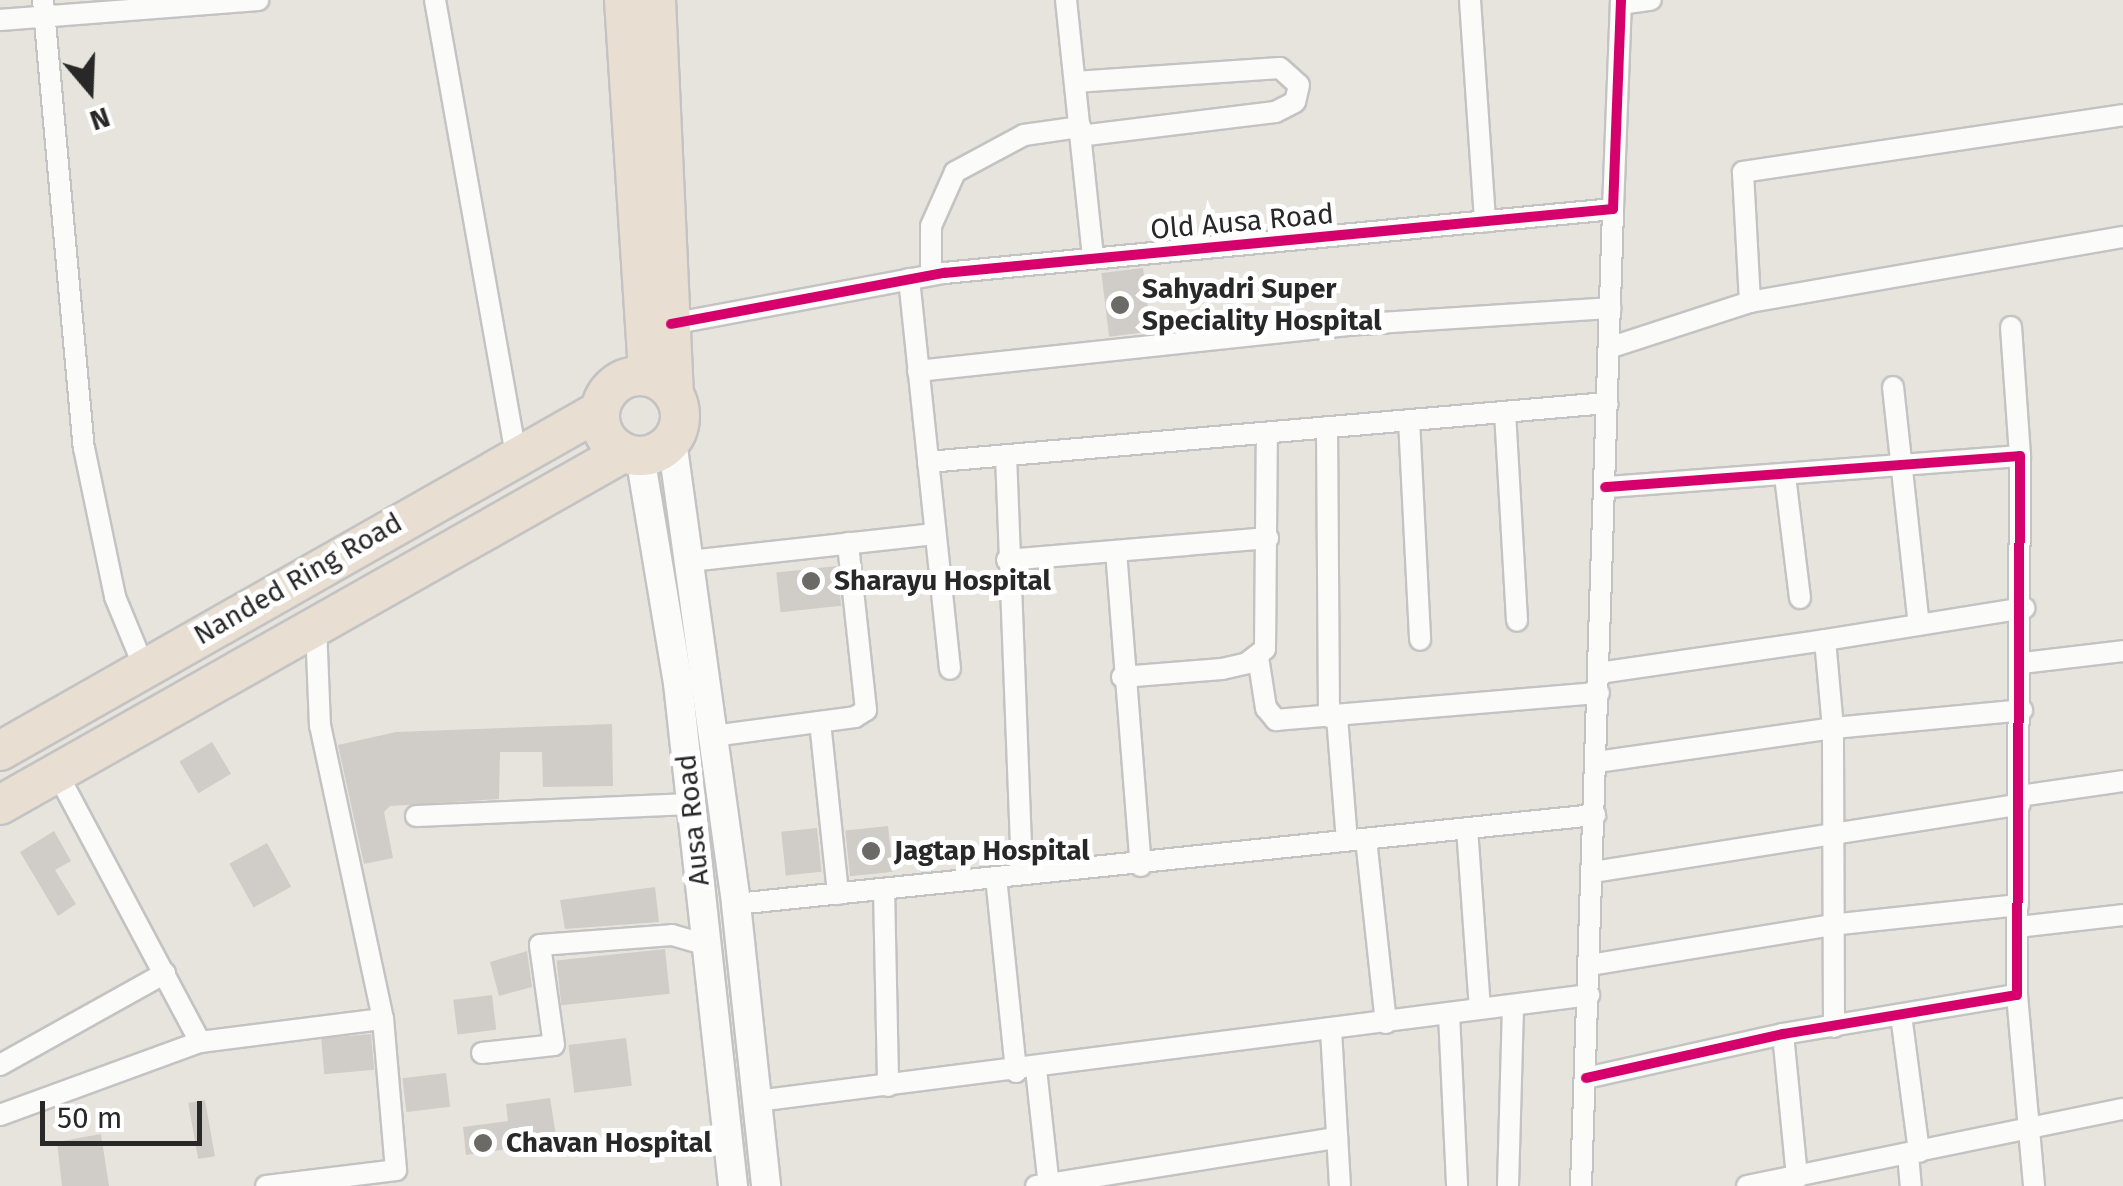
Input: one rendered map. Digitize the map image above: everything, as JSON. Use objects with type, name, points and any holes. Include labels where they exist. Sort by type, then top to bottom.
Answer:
[{"type":"highway","points":[[624,0],[661,384]]},
{"type":"highway","points":[[656,0],[671,324],[661,384]]},
{"type":"highway","points":[[599,411],[616,382],[661,384]]},
{"type":"highway","name":"Ausa Road","points":[[599,411],[600,428],[645,450],[680,409],[661,384]]},
{"type":"highway","name":"Nanded Ring Road","points":[[0,751],[599,411]]},
{"type":"highway","points":[[0,805],[645,450]]},
{"type":"main road","points":[[645,450],[690,561],[736,904],[766,1186]]},
{"type":"main road","name":"Ausa Road","points":[[645,450],[691,804],[733,1186]]},
{"type":"street","points":[[0,20],[44,7],[258,0]]},
{"type":"street","points":[[435,0],[516,457]]},
{"type":"street","points":[[1066,0],[1093,258]]},
{"type":"street","points":[[1470,0],[1485,222]]},
{"type":"street","points":[[1581,1186],[1621,2],[1651,0]]},
{"type":"street","points":[[44,7],[84,448],[115,598],[144,667]]},
{"type":"street","points":[[931,275],[931,226],[955,172],[1024,135],[1275,112],[1294,102],[1299,85],[1280,68],[1075,82]]},
{"type":"street","points":[[1750,302],[1743,172],[2123,115]]},
{"type":"street","name":"Old Ausa Road","points":[[671,324],[931,275],[1613,209]]},
{"type":"street","points":[[1609,348],[1750,302],[2123,238]]},
{"type":"street","points":[[909,279],[950,669]]},
{"type":"street","points":[[918,371],[1348,325],[1610,308]]},
{"type":"street","points":[[2011,327],[2020,456],[2024,608],[2017,995],[2034,1186]]},
{"type":"street","points":[[1893,386],[1919,625]]},
{"type":"street","points":[[928,462],[1608,403]]},
{"type":"street","points":[[1505,412],[1517,621]]},
{"type":"street","points":[[1409,420],[1420,640]]},
{"type":"street","points":[[1327,427],[1333,717],[1386,1022]]},
{"type":"street","points":[[1267,432],[1268,636],[1258,657],[1270,716],[1333,717],[1599,683],[1825,640],[2024,608]]},
{"type":"street","points":[[1006,455],[1007,560],[1022,874]]},
{"type":"street","points":[[1605,487],[1902,468],[2020,456]]},
{"type":"street","points":[[1785,476],[1800,598]]},
{"type":"street","points":[[690,561],[936,534]]},
{"type":"street","points":[[1007,560],[1268,538]]},
{"type":"street","points":[[714,736],[862,715],[867,702],[848,544]]},
{"type":"street","points":[[1116,551],[1122,677],[1141,866]]},
{"type":"street","points":[[266,1186],[397,1178],[383,1019],[332,801],[320,726],[316,628]]},
{"type":"street","points":[[1825,640],[1833,728],[1834,1028]]},
{"type":"street","points":[[2023,663],[2123,651]]},
{"type":"street","points":[[1122,677],[1222,668],[1258,657]]},
{"type":"street","points":[[1597,762],[1833,728],[2022,710]]},
{"type":"street","points":[[820,722],[838,894]]},
{"type":"street","points":[[56,771],[200,1042]]},
{"type":"street","points":[[1593,872],[1834,835],[2123,781]]},
{"type":"street","points":[[416,816],[691,804]]},
{"type":"street","points":[[736,904],[1022,874],[1141,866],[1595,815]]},
{"type":"street","points":[[1468,828],[1480,1010]]},
{"type":"street","points":[[996,877],[1045,1185],[1337,1138]]},
{"type":"street","points":[[884,888],[888,1086]]},
{"type":"street","points":[[1590,965],[1831,925],[2018,905]]},
{"type":"street","points":[[2018,927],[2123,916]]},
{"type":"street","points":[[482,1053],[554,1045],[540,945],[672,936],[706,945]]},
{"type":"street","points":[[0,1065],[165,973]]},
{"type":"street","points":[[757,1101],[1026,1070],[1589,995]]},
{"type":"street","points":[[1586,1078],[1783,1034],[2017,995]]},
{"type":"street","points":[[1508,1186],[1514,1005]]},
{"type":"street","points":[[1449,1014],[1457,1186]]},
{"type":"street","points":[[1901,1015],[1914,1153],[1911,1186]]},
{"type":"street","points":[[0,1115],[200,1042],[383,1019]]},
{"type":"street","points":[[1331,1030],[1340,1186]]},
{"type":"street","points":[[1783,1034],[1797,1178]]},
{"type":"street","points":[[1747,1186],[1797,1178],[1836,1178],[1914,1153],[2123,1109]]},
{"type":"building","points":[[1143,268],[1151,332],[1109,337],[1101,273]]},
{"type":"building","points":[[837,566],[841,606],[781,612],[776,572]]},
{"type":"building","points":[[612,724],[613,786],[543,787],[542,752],[500,752],[499,799],[390,806],[384,812],[393,858],[364,864],[338,745],[396,732]]},
{"type":"building","points":[[212,742],[231,774],[198,793],[179,762]]},
{"type":"building","points":[[888,826],[893,872],[850,876],[845,830]]},
{"type":"building","points":[[817,828],[822,872],[786,876],[781,832]]},
{"type":"building","points":[[54,831],[71,861],[55,870],[76,904],[58,916],[20,852]]},
{"type":"building","points":[[267,843],[291,887],[254,908],[229,864]]},
{"type":"building","points":[[655,887],[659,922],[565,929],[560,900]]},
{"type":"building","points":[[665,949],[670,994],[561,1005],[557,960]]},
{"type":"building","points":[[527,951],[532,987],[499,996],[490,962]]},
{"type":"building","points":[[492,995],[496,1030],[458,1034],[453,1000]]},
{"type":"building","points":[[371,1034],[374,1070],[324,1074],[321,1038]]},
{"type":"building","points":[[626,1038],[632,1086],[574,1093],[568,1045]]},
{"type":"building","points":[[446,1073],[450,1107],[406,1112],[402,1078]]},
{"type":"building","points":[[550,1098],[557,1142],[466,1155],[463,1127],[508,1121],[506,1104]]},
{"type":"building","points":[[205,1100],[215,1156],[198,1159],[188,1103]]},
{"type":"building","points":[[101,1134],[109,1186],[62,1186],[57,1142]]},
{"type":"cycle path","points":[[671,324],[944,273],[1613,209],[1621,0]]},
{"type":"cycle path","points":[[1586,1078],[1783,1034],[2017,995],[2020,456],[1605,487]]},
{"type":"place","name":"Sahyadri Super Speciality Hospital","points":[[1120,305]]},
{"type":"place","name":"Sharayu Hospital","points":[[811,581]]},
{"type":"place","name":"Jagtap Hospital","points":[[871,851]]},
{"type":"place","name":"Chavan Hospital","points":[[483,1143]]}]
